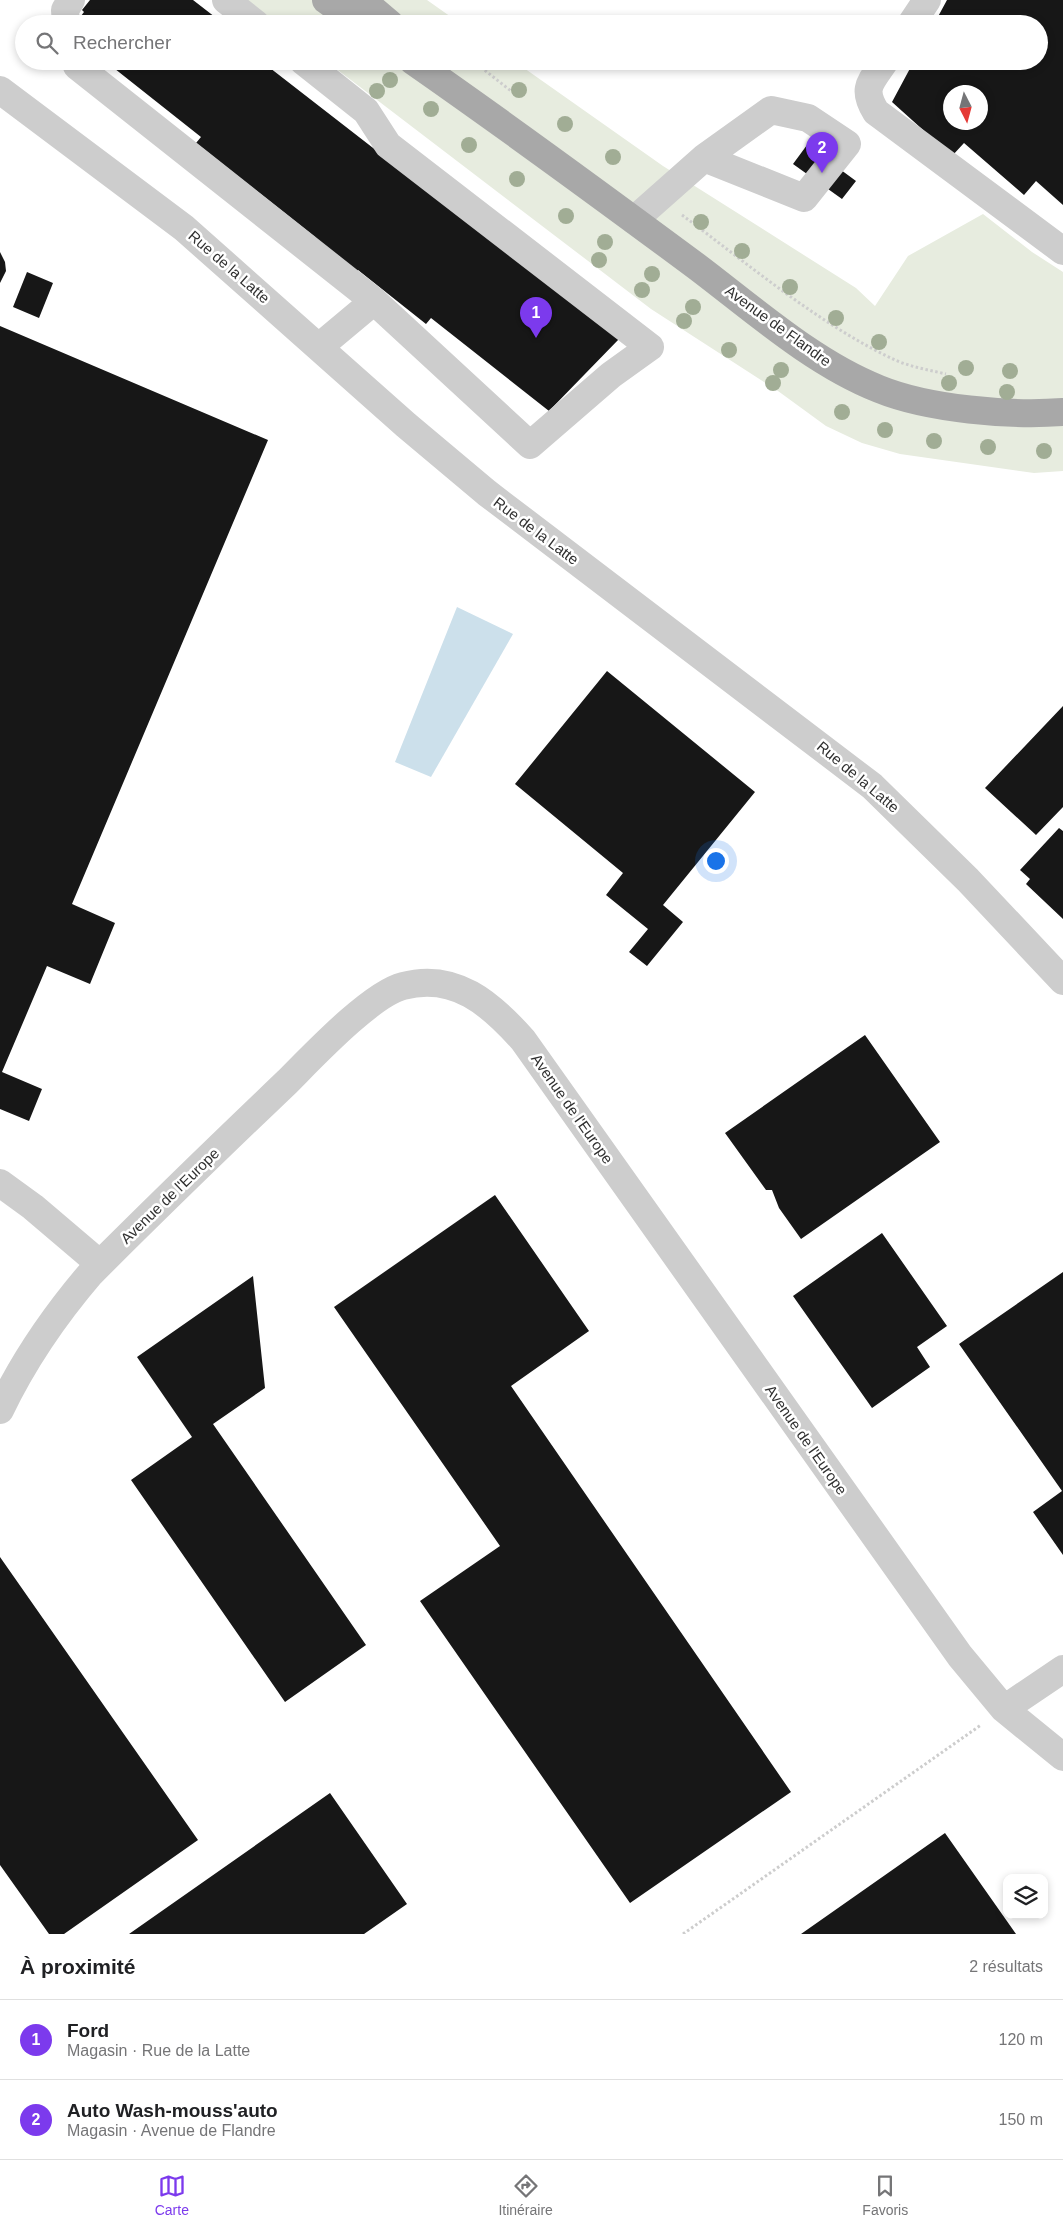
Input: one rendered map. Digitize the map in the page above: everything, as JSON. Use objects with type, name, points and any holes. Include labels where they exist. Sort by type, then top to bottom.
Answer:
[{"type":"main road","points":[[326,0],[347,15]]},
{"type":"main road","points":[[362,0],[380,15]]},
{"type":"main road","name":"Avenue de Flandre","points":[[426,70],[531,143],[804,347],[862,382],[901,397],[949,406],[999,412],[1063,412]]},
{"type":"main road","name":"Avenue de Flandre","points":[[445,70],[531,143]]},
{"type":"street","points":[[65,15],[65,10],[71,0]]},
{"type":"street","points":[[226,0],[245,15]]},
{"type":"street","points":[[917,15],[928,0]]},
{"type":"street","points":[[83,70],[374,301],[530,445],[611,375],[650,347],[388,145],[366,111],[314,70]]},
{"type":"street","points":[[879,70],[867,87],[868,99],[876,112],[1063,251]]},
{"type":"street","name":"Rue de la Latte","points":[[0,90],[184,228],[406,426],[487,493],[872,786],[968,880],[1063,981]]},
{"type":"street","points":[[634,220],[704,158]]},
{"type":"street","points":[[319,347],[374,301]]},
{"type":"street","name":"Avenue de l'Europe","points":[[0,1410],[11,1386],[40,1339],[73,1294],[100,1264],[328,1042],[383,995],[402,986],[439,984],[460,989],[478,997],[495,1009],[523,1040],[960,1656],[1004,1709],[1063,1757]]},
{"type":"street","points":[[0,1183],[33,1207],[100,1264]]},
{"type":"street","points":[[1004,1709],[1063,1668]]},
{"type":"path","points":[[484,70],[511,92]]},
{"type":"path","points":[[658,198],[838,330],[895,360],[910,366],[948,375]]},
{"type":"path","points":[[683,1934],[1004,1709]]},
{"type":"shaded area","points":[[243,0],[427,0],[448,15],[263,15]]},
{"type":"shaded area","points":[[338,70],[527,70],[663,166],[856,288],[875,306],[908,256],[983,214],[1032,252],[1063,272],[1063,471],[1034,473],[900,454],[862,443],[826,426],[778,391],[651,309]]},
{"type":"water","points":[[457,607],[513,634],[431,777],[395,762]]},
{"type":"building","points":[[90,0],[193,0],[212,15],[82,15],[84,12],[82,10]]},
{"type":"building","points":[[947,0],[1063,0],[1063,205],[1036,181],[1024,195],[964,143],[952,156],[892,102],[909,70],[1048,70],[1048,15],[939,15]]},
{"type":"building","points":[[116,70],[273,70],[619,339],[549,411],[431,318],[426,324],[358,270],[355,274],[312,240],[315,237],[196,143],[201,137]]},
{"type":"building","points":[[807,145],[856,181],[842,199],[793,164]]},
{"type":"building","points":[[0,252],[5,262],[6,271],[0,283]]},
{"type":"building","points":[[27,272],[53,283],[39,318],[13,307]]},
{"type":"building","points":[[0,326],[268,440],[72,904],[115,923],[90,984],[47,966],[2,1072],[42,1089],[29,1121],[0,1109]]},
{"type":"building","points":[[607,671],[755,792],[663,905],[683,922],[647,966],[629,952],[648,929],[606,895],[623,873],[515,784]]},
{"type":"building","points":[[1063,706],[1063,807],[1036,835],[985,788]]},
{"type":"building","points":[[1059,828],[1063,831],[1063,919],[1026,884],[1030,879],[1020,870]]},
{"type":"building","points":[[865,1035],[940,1142],[801,1239],[779,1208],[772,1190],[766,1190],[725,1133]]},
{"type":"building","points":[[495,1195],[589,1331],[511,1386],[791,1792],[630,1903],[420,1601],[500,1546],[334,1307]]},
{"type":"building","points":[[882,1233],[947,1326],[917,1347],[930,1367],[872,1408],[793,1296]]},
{"type":"building","points":[[1063,1272],[1063,1555],[1033,1512],[1062,1491],[959,1344]]},
{"type":"building","points":[[253,1276],[265,1388],[213,1424],[366,1645],[285,1702],[131,1480],[192,1437],[137,1357]]},
{"type":"building","points":[[0,1557],[198,1840],[64,1934],[49,1934],[0,1865]]},
{"type":"building","points":[[330,1793],[407,1904],[364,1934],[129,1934]]},
{"type":"building","points":[[945,1833],[1003,1916],[1003,1919],[1005,1919],[1016,1934],[801,1934]]},
{"type":"place","name":"Auto Wash-mouss'auto","points":[[822,173]]},
{"type":"place","name":"Ford","points":[[536,338]]}]
